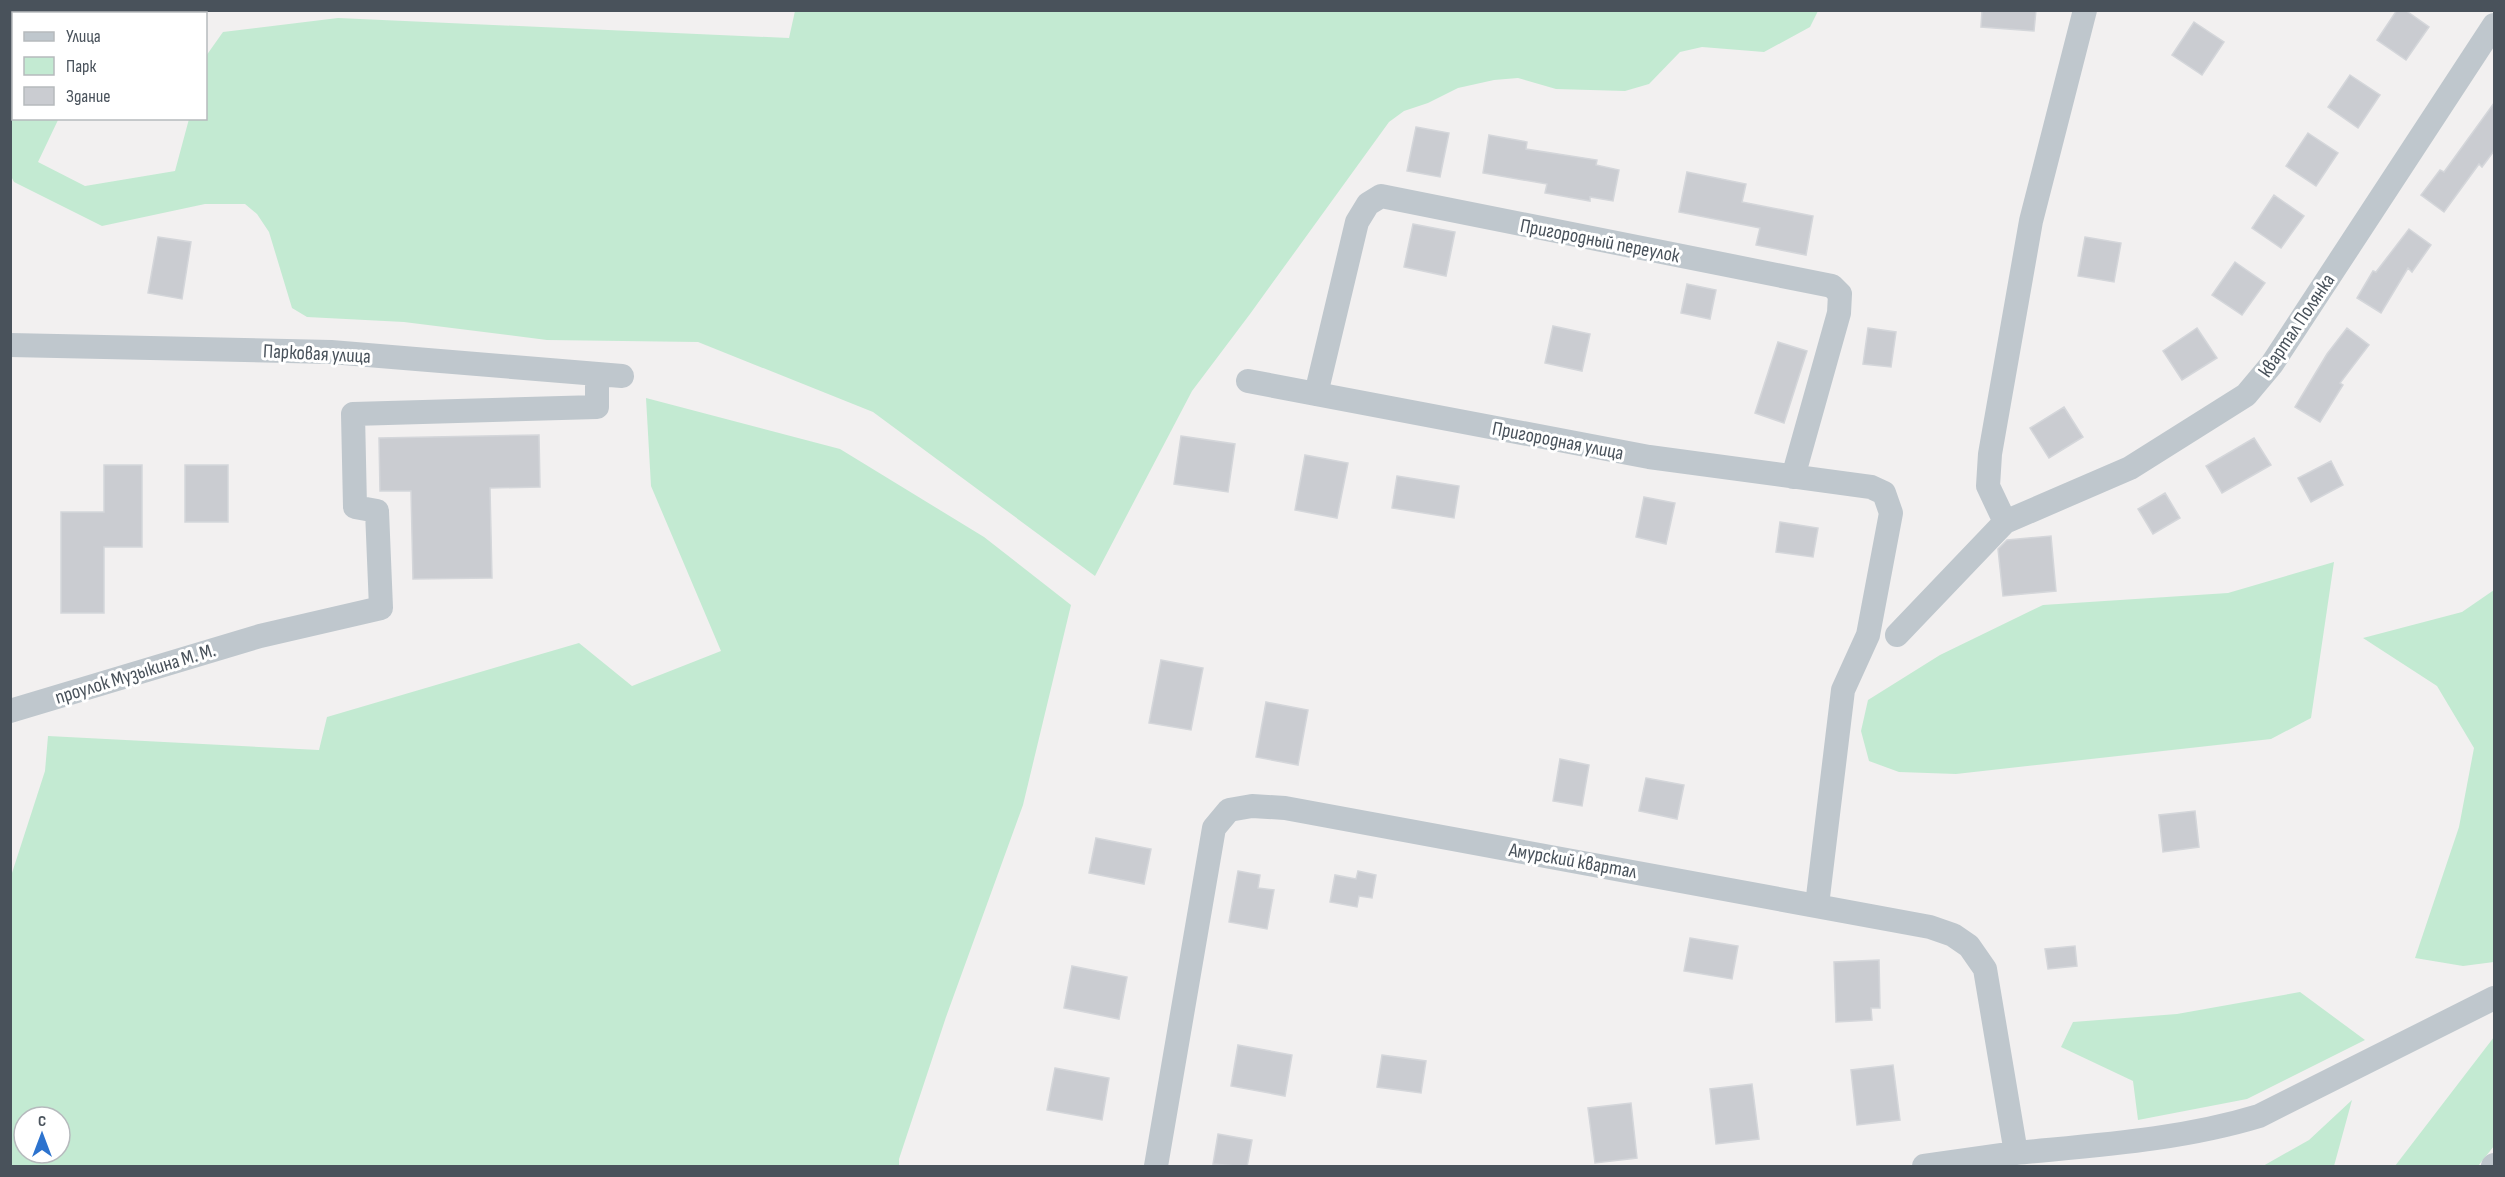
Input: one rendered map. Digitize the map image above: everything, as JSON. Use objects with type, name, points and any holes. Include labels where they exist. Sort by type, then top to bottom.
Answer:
[{"type":"street","points":[[2004,522],[1988,486],[1990,454],[2031,221],[2085,10]]},
{"type":"street","name":"квартал Полянка","points":[[1897,635],[2004,522],[2130,468],[2246,395],[2272,364],[2494,25]]},
{"type":"street","name":"Пригородный переулок","points":[[1316,394],[1357,222],[1368,204],[1381,196],[1832,286],[1840,294],[1839,313],[1793,477]]},
{"type":"street","name":"Парковая улица","points":[[10,345],[331,352],[622,376]]},
{"type":"street","name":"проулок Музыкина М. М.","points":[[10,711],[260,636],[381,608],[377,510],[355,507],[353,414],[597,407],[597,374]]},
{"type":"street","name":"Пригородная улица","points":[[1248,381],[1649,457],[1871,487],[1884,493],[1891,513],[1868,635],[1843,690],[1817,905]]},
{"type":"street","name":"Амурский квартал","points":[[1156,1167],[1214,828],[1229,810],[1252,806],[1286,808],[1817,905],[1930,927],[1953,935],[1970,946],[1985,969],[2016,1153]]},
{"type":"street","points":[[1924,1167],[2016,1153],[2130,1142],[2218,1129],[2259,1116],[2494,998]]},
{"type":"green space","points":[[795,10],[1818,11],[1810,27],[1764,52],[1702,47],[1680,52],[1649,84],[1625,91],[1556,89],[1518,78],[1494,80],[1458,88],[1428,103],[1404,111],[1389,122],[1192,391],[1095,576],[873,412],[698,342],[547,340],[404,322],[307,317],[292,308],[269,232],[257,214],[245,204],[205,204],[102,226],[14,182],[11,176],[10,83],[12,81],[12,120],[58,120],[38,162],[85,186],[175,171],[189,120],[207,120],[207,55],[223,32],[338,18],[789,38]]},
{"type":"green space","points":[[646,398],[840,449],[984,537],[1071,605],[1023,805],[946,1017],[899,1159],[899,1166],[11,1166],[11,876],[45,771],[48,736],[319,750],[327,717],[579,643],[632,686],[721,651],[651,486]]},
{"type":"green space","points":[[2334,562],[2311,718],[2271,739],[1956,774],[1899,772],[1869,761],[1861,731],[1868,700],[1940,655],[2043,605],[2228,593]]},
{"type":"green space","points":[[2494,590],[2494,962],[2463,966],[2415,958],[2459,827],[2474,748],[2437,686],[2363,638],[2462,612]]},
{"type":"green space","points":[[2300,992],[2365,1040],[2247,1099],[2138,1120],[2133,1081],[2061,1047],[2073,1022],[2177,1014]]},
{"type":"green space","points":[[2494,1037],[2494,1146],[2478,1166],[2395,1166]]},
{"type":"green space","points":[[2352,1100],[2334,1166],[2263,1166],[2309,1140]]},
{"type":"building","points":[[1982,10],[2036,10],[2034,31],[1981,27]]},
{"type":"building","points":[[2397,10],[2405,10],[2429,27],[2406,60],[2377,40]]},
{"type":"building","points":[[2194,22],[2224,42],[2202,75],[2172,55]]},
{"type":"building","points":[[2350,75],[2380,95],[2358,128],[2328,107]]},
{"type":"building","points":[[2494,103],[2494,151],[2482,167],[2479,164],[2444,212],[2421,195],[2440,170],[2444,172]]},
{"type":"building","points":[[1416,127],[1449,133],[1440,177],[1407,171]]},
{"type":"building","points":[[2308,133],[2338,153],[2316,186],[2286,166]]},
{"type":"building","points":[[1489,135],[1527,142],[1526,149],[1597,160],[1596,165],[1619,170],[1613,201],[1590,197],[1590,201],[1545,193],[1547,184],[1483,173]]},
{"type":"building","points":[[1687,172],[1746,184],[1742,202],[1813,216],[1806,255],[1756,245],[1760,228],[1679,212]]},
{"type":"building","points":[[2274,195],[2304,216],[2281,248],[2252,228]]},
{"type":"building","points":[[1413,224],[1455,232],[1446,276],[1404,267]]},
{"type":"building","points":[[2409,229],[2431,245],[2412,272],[2408,268],[2381,313],[2357,298],[2373,271],[2376,272]]},
{"type":"building","points":[[158,237],[191,242],[182,299],[148,293]]},
{"type":"building","points":[[2085,237],[2121,243],[2114,282],[2078,276]]},
{"type":"building","points":[[2235,262],[2265,283],[2242,315],[2212,295]]},
{"type":"building","points":[[1687,284],[1716,290],[1710,319],[1681,313]]},
{"type":"building","points":[[1553,326],[1590,334],[1582,371],[1545,363]]},
{"type":"building","points":[[1868,328],[1896,332],[1891,367],[1863,364]]},
{"type":"building","points":[[2197,328],[2217,358],[2182,380],[2163,351]]},
{"type":"building","points":[[2347,328],[2369,345],[2340,383],[2343,385],[2320,422],[2295,407],[2327,354]]},
{"type":"building","points":[[1778,342],[1807,351],[1784,423],[1755,413]]},
{"type":"building","points":[[2064,407],[2083,437],[2049,458],[2030,428]]},
{"type":"building","points":[[539,435],[540,487],[490,488],[492,578],[413,579],[411,491],[380,491],[379,438]]},
{"type":"building","points":[[1181,436],[1235,444],[1228,492],[1174,484]]},
{"type":"building","points":[[2254,438],[2271,465],[2222,493],[2206,466]]},
{"type":"building","points":[[1305,455],[1348,463],[1337,518],[1295,510]]},
{"type":"building","points":[[2331,461],[2343,485],[2311,502],[2298,478]]},
{"type":"building","points":[[104,465],[142,465],[142,547],[104,547],[104,613],[61,613],[61,512],[104,512]]},
{"type":"building","points":[[185,465],[228,465],[228,522],[185,522]]},
{"type":"building","points":[[1397,476],[1459,486],[1454,518],[1392,508]]},
{"type":"building","points":[[2165,493],[2180,518],[2153,534],[2138,509]]},
{"type":"building","points":[[1644,497],[1675,503],[1666,544],[1636,537]]},
{"type":"building","points":[[1780,522],[1818,528],[1813,557],[1776,552]]},
{"type":"building","points":[[2051,536],[2056,591],[2003,596],[1998,549],[2007,540]]},
{"type":"building","points":[[1161,660],[1203,668],[1191,730],[1149,723]]},
{"type":"building","points":[[1266,702],[1308,710],[1298,765],[1256,757]]},
{"type":"building","points":[[1560,759],[1589,765],[1582,806],[1553,801]]},
{"type":"building","points":[[1646,778],[1684,785],[1677,819],[1639,811]]},
{"type":"building","points":[[2195,811],[2199,847],[2163,852],[2159,815]]},
{"type":"building","points":[[1096,838],[1151,849],[1144,884],[1089,873]]},
{"type":"building","points":[[1238,871],[1260,875],[1258,888],[1274,890],[1267,929],[1229,922]]},
{"type":"building","points":[[1358,871],[1376,875],[1372,898],[1359,896],[1357,907],[1330,902],[1335,875],[1356,879]]},
{"type":"building","points":[[1690,938],[1738,946],[1732,979],[1684,971]]},
{"type":"building","points":[[2075,946],[2077,966],[2048,969],[2045,949]]},
{"type":"building","points":[[1879,960],[1880,1008],[1871,1008],[1872,1020],[1836,1022],[1834,962]]},
{"type":"building","points":[[1072,966],[1127,977],[1119,1019],[1064,1008]]},
{"type":"building","points":[[1238,1045],[1292,1055],[1285,1096],[1231,1086]]},
{"type":"building","points":[[1382,1055],[1426,1061],[1421,1093],[1377,1087]]},
{"type":"building","points":[[1893,1065],[1900,1120],[1857,1125],[1851,1070]]},
{"type":"building","points":[[1055,1068],[1109,1078],[1102,1120],[1047,1110]]},
{"type":"building","points":[[1752,1084],[1759,1139],[1716,1144],[1710,1089]]},
{"type":"building","points":[[1631,1103],[1637,1158],[1595,1163],[1588,1108]]},
{"type":"building","points":[[1218,1134],[1252,1140],[1247,1167],[1213,1164]]}]
